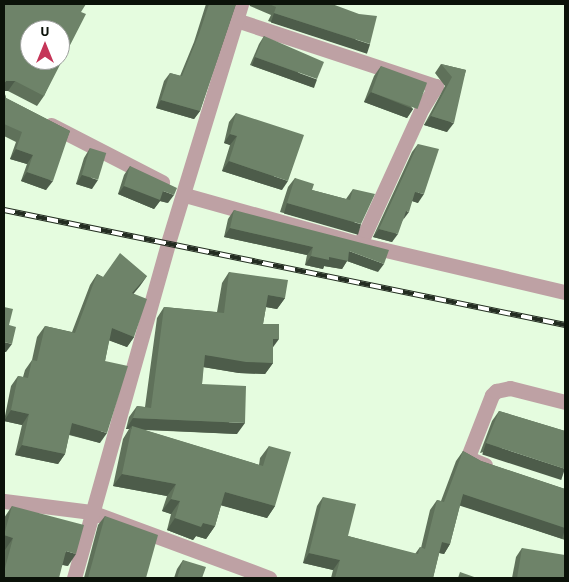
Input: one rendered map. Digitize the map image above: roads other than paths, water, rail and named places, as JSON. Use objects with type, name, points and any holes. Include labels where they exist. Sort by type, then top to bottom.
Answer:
[{"type":"street","points":[[74,578],[168,243],[241,4]]},
{"type":"street","points":[[236,20],[436,86],[422,108],[360,244]]},
{"type":"street","points":[[35,116],[184,194],[360,244],[565,292]]},
{"type":"street","points":[[503,471],[470,459],[469,454],[492,395],[510,388],[565,402]]},
{"type":"street","points":[[4,501],[91,512],[269,578]]},
{"type":"railway","points":[[4,210],[565,325]]}]
